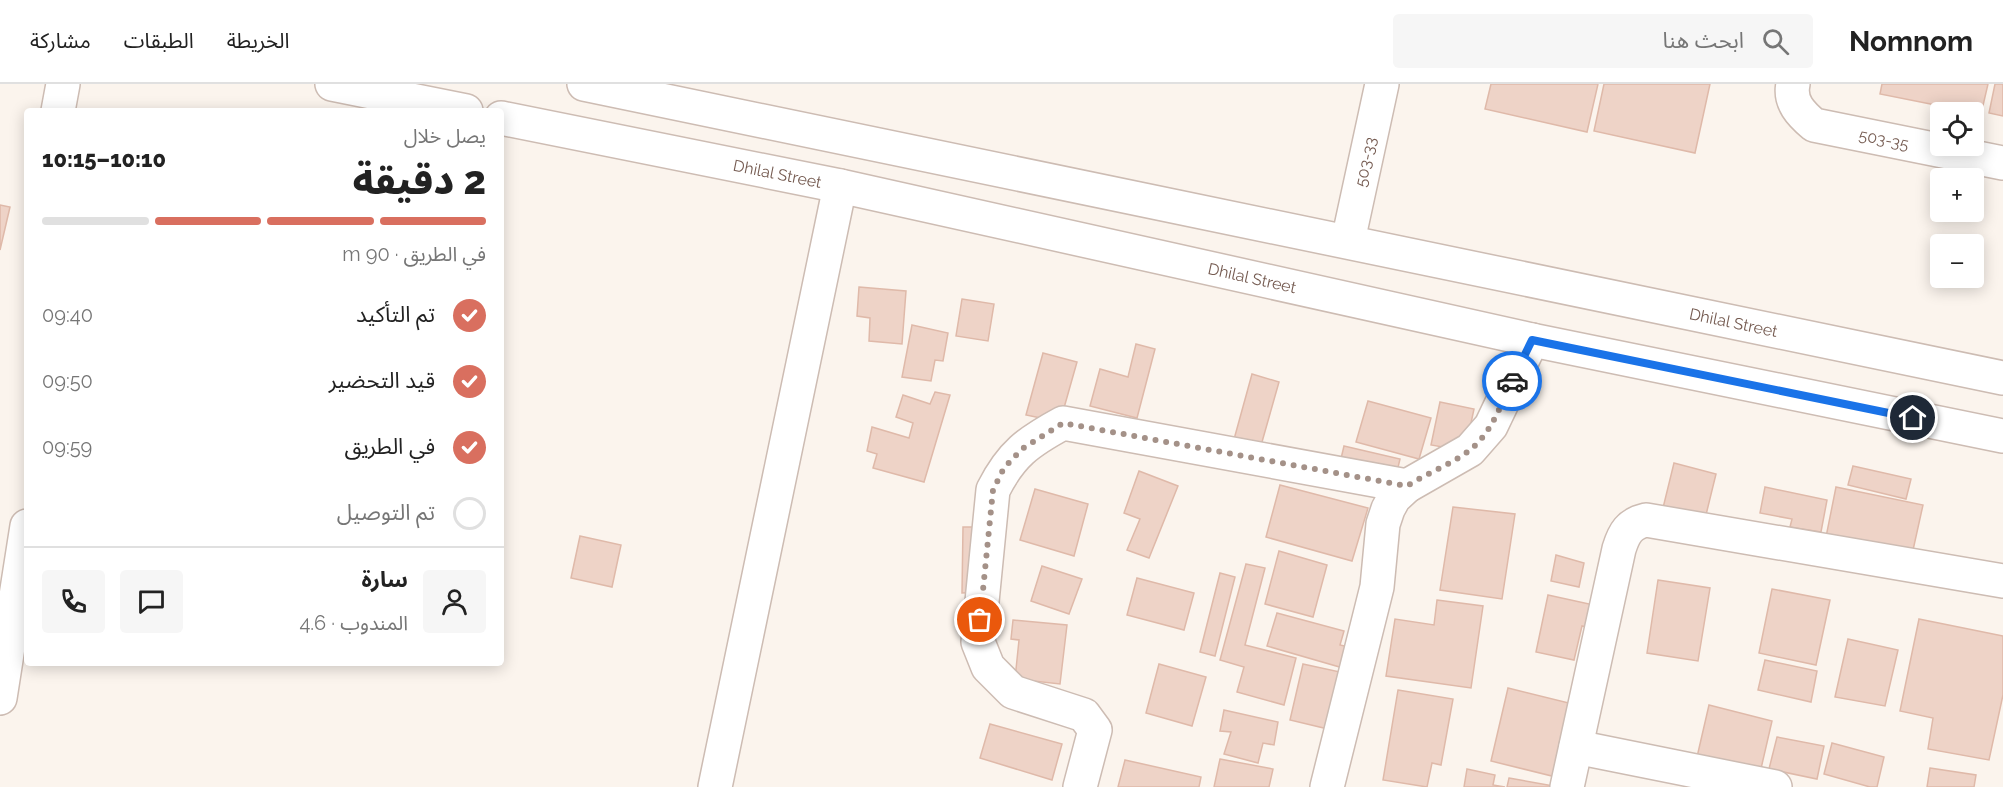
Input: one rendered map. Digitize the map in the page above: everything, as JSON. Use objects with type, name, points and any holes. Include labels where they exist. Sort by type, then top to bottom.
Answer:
[{"type":"street","points":[[59,108],[63,84]]},
{"type":"street","points":[[332,84],[451,108]]},
{"type":"street","name":"Dhilal Street","points":[[584,84],[1072,187],[1348,241],[2003,378]]},
{"type":"street","name":"503-33","points":[[1348,241],[1382,84]]},
{"type":"street","name":"503-35","points":[[1793,84],[1791,92],[1798,112],[1814,125],[2003,163]]},
{"type":"street","name":"Dhilal Street","points":[[504,119],[840,186],[1532,340],[2003,436]]},
{"type":"street","points":[[715,787],[840,186]]},
{"type":"street","points":[[1066,237],[1072,187]]},
{"type":"street","points":[[1327,787],[1377,587],[1383,524],[1394,498],[1407,486],[1470,450],[1482,438],[1491,426],[1532,340]]},
{"type":"street","points":[[1080,787],[1095,730],[1090,722],[1084,715],[1013,692],[988,667],[978,642],[993,490],[1004,468],[1022,449],[1063,423],[1407,486]]},
{"type":"street","points":[[1567,787],[1618,549],[1625,533],[1635,523],[1646,520],[2003,581]]},
{"type":"street","points":[[0,698],[24,545]]},
{"type":"street","points":[[1576,747],[1775,787]]},
{"type":"building","points":[[1491,84],[1598,84],[1587,132],[1485,109]]},
{"type":"building","points":[[1604,84],[1710,84],[1695,153],[1594,131]]},
{"type":"building","points":[[1882,84],[1988,84],[1984,102],[1930,102],[1930,104],[1880,94]]},
{"type":"building","points":[[1995,84],[2003,84],[2003,116],[1989,113]]},
{"type":"building","points":[[0,205],[10,207],[0,250]]},
{"type":"building","points":[[859,287],[906,291],[902,344],[869,341],[870,318],[857,316]]},
{"type":"building","points":[[962,299],[994,304],[988,341],[956,336]]},
{"type":"building","points":[[912,325],[948,333],[943,361],[935,360],[931,381],[902,377]]},
{"type":"building","points":[[1136,344],[1155,349],[1137,418],[1090,406],[1100,369],[1128,377]]},
{"type":"building","points":[[1043,353],[1077,362],[1060,422],[1026,415]]},
{"type":"building","points":[[1252,374],[1279,382],[1260,449],[1233,443]]},
{"type":"building","points":[[935,392],[950,395],[924,482],[873,468],[877,454],[867,451],[872,427],[909,438],[913,423],[896,417],[903,395],[930,404]]},
{"type":"building","points":[[1368,401],[1431,418],[1419,459],[1356,442]]},
{"type":"building","points":[[1440,402],[1474,409],[1465,451],[1431,445]]},
{"type":"building","points":[[1344,446],[1400,459],[1395,480],[1339,467]]},
{"type":"building","points":[[1674,463],[1716,474],[1704,523],[1662,512]]},
{"type":"building","points":[[1853,466],[1911,479],[1906,499],[1848,485]]},
{"type":"building","points":[[1139,471],[1178,486],[1149,558],[1127,550],[1140,519],[1124,513]]},
{"type":"building","points":[[1280,485],[1368,508],[1352,561],[1266,537]]},
{"type":"building","points":[[1765,487],[1827,500],[1821,532],[1790,527],[1792,519],[1760,513]]},
{"type":"building","points":[[1836,487],[1923,505],[1911,559],[1825,542]]},
{"type":"building","points":[[1035,489],[1088,504],[1074,556],[1020,540]]},
{"type":"building","points":[[1453,507],[1515,514],[1502,599],[1440,590]]},
{"type":"building","points":[[963,527],[985,527],[985,592],[962,593]]},
{"type":"building","points":[[580,536],[621,545],[612,587],[571,578]]},
{"type":"building","points":[[1279,551],[1327,565],[1313,617],[1265,604]]},
{"type":"building","points":[[1556,555],[1584,563],[1579,587],[1551,581]]},
{"type":"building","points":[[1246,564],[1265,568],[1245,645],[1296,658],[1284,705],[1237,692],[1244,667],[1220,660]]},
{"type":"building","points":[[1042,566],[1082,579],[1069,614],[1031,601]]},
{"type":"building","points":[[1220,573],[1235,577],[1215,656],[1200,652]]},
{"type":"building","points":[[1137,578],[1194,593],[1184,630],[1127,615]]},
{"type":"building","points":[[1658,580],[1710,588],[1698,661],[1647,653]]},
{"type":"building","points":[[1772,589],[1830,600],[1816,665],[1759,653]]},
{"type":"building","points":[[1548,595],[1603,607],[1599,630],[1582,626],[1574,660],[1536,652]]},
{"type":"building","points":[[1437,600],[1483,606],[1471,688],[1386,676],[1395,619],[1434,625]]},
{"type":"building","points":[[1277,613],[1344,631],[1340,645],[1349,647],[1343,668],[1267,646]]},
{"type":"building","points":[[1919,619],[2003,636],[2003,695],[1989,760],[1928,749],[1933,718],[1900,711]]},
{"type":"building","points":[[1013,620],[1067,625],[1060,684],[1015,679],[1019,640],[1011,639]]},
{"type":"building","points":[[1848,639],[1898,650],[1885,706],[1835,697]]},
{"type":"building","points":[[1765,660],[1817,671],[1811,702],[1758,690]]},
{"type":"building","points":[[1159,664],[1206,677],[1192,726],[1146,713]]},
{"type":"building","points":[[1303,664],[1340,672],[1328,729],[1290,720]]},
{"type":"building","points":[[1508,688],[1581,706],[1564,779],[1491,761]]},
{"type":"building","points":[[1398,690],[1453,699],[1441,765],[1432,763],[1427,787],[1383,780]]},
{"type":"building","points":[[1709,705],[1772,721],[1760,773],[1697,757]]},
{"type":"building","points":[[1224,710],[1278,722],[1274,745],[1263,743],[1258,763],[1224,754],[1231,732],[1220,731]]},
{"type":"building","points":[[990,724],[1062,744],[1052,780],[980,758]]},
{"type":"building","points":[[1777,737],[1824,746],[1817,779],[1769,769]]},
{"type":"building","points":[[1832,743],[1884,757],[1877,787],[1824,774]]},
{"type":"building","points":[[1220,759],[1273,769],[1269,787],[1214,787]]},
{"type":"building","points":[[1125,760],[1201,777],[1199,787],[1118,787]]},
{"type":"building","points":[[1930,768],[1976,775],[1974,787],[1927,787]]},
{"type":"building","points":[[1467,769],[1495,775],[1493,785],[1505,787],[1464,787]]},
{"type":"building","points":[[1509,778],[1559,787],[1507,787]]},
{"type":"way so far","points":[[980,620],[993,490],[1004,468],[1022,449],[1063,423],[1407,486],[1470,450],[1491,426],[1512,381]]},
{"type":"route","points":[[1512,381],[1532,340],[1913,418]]}]
